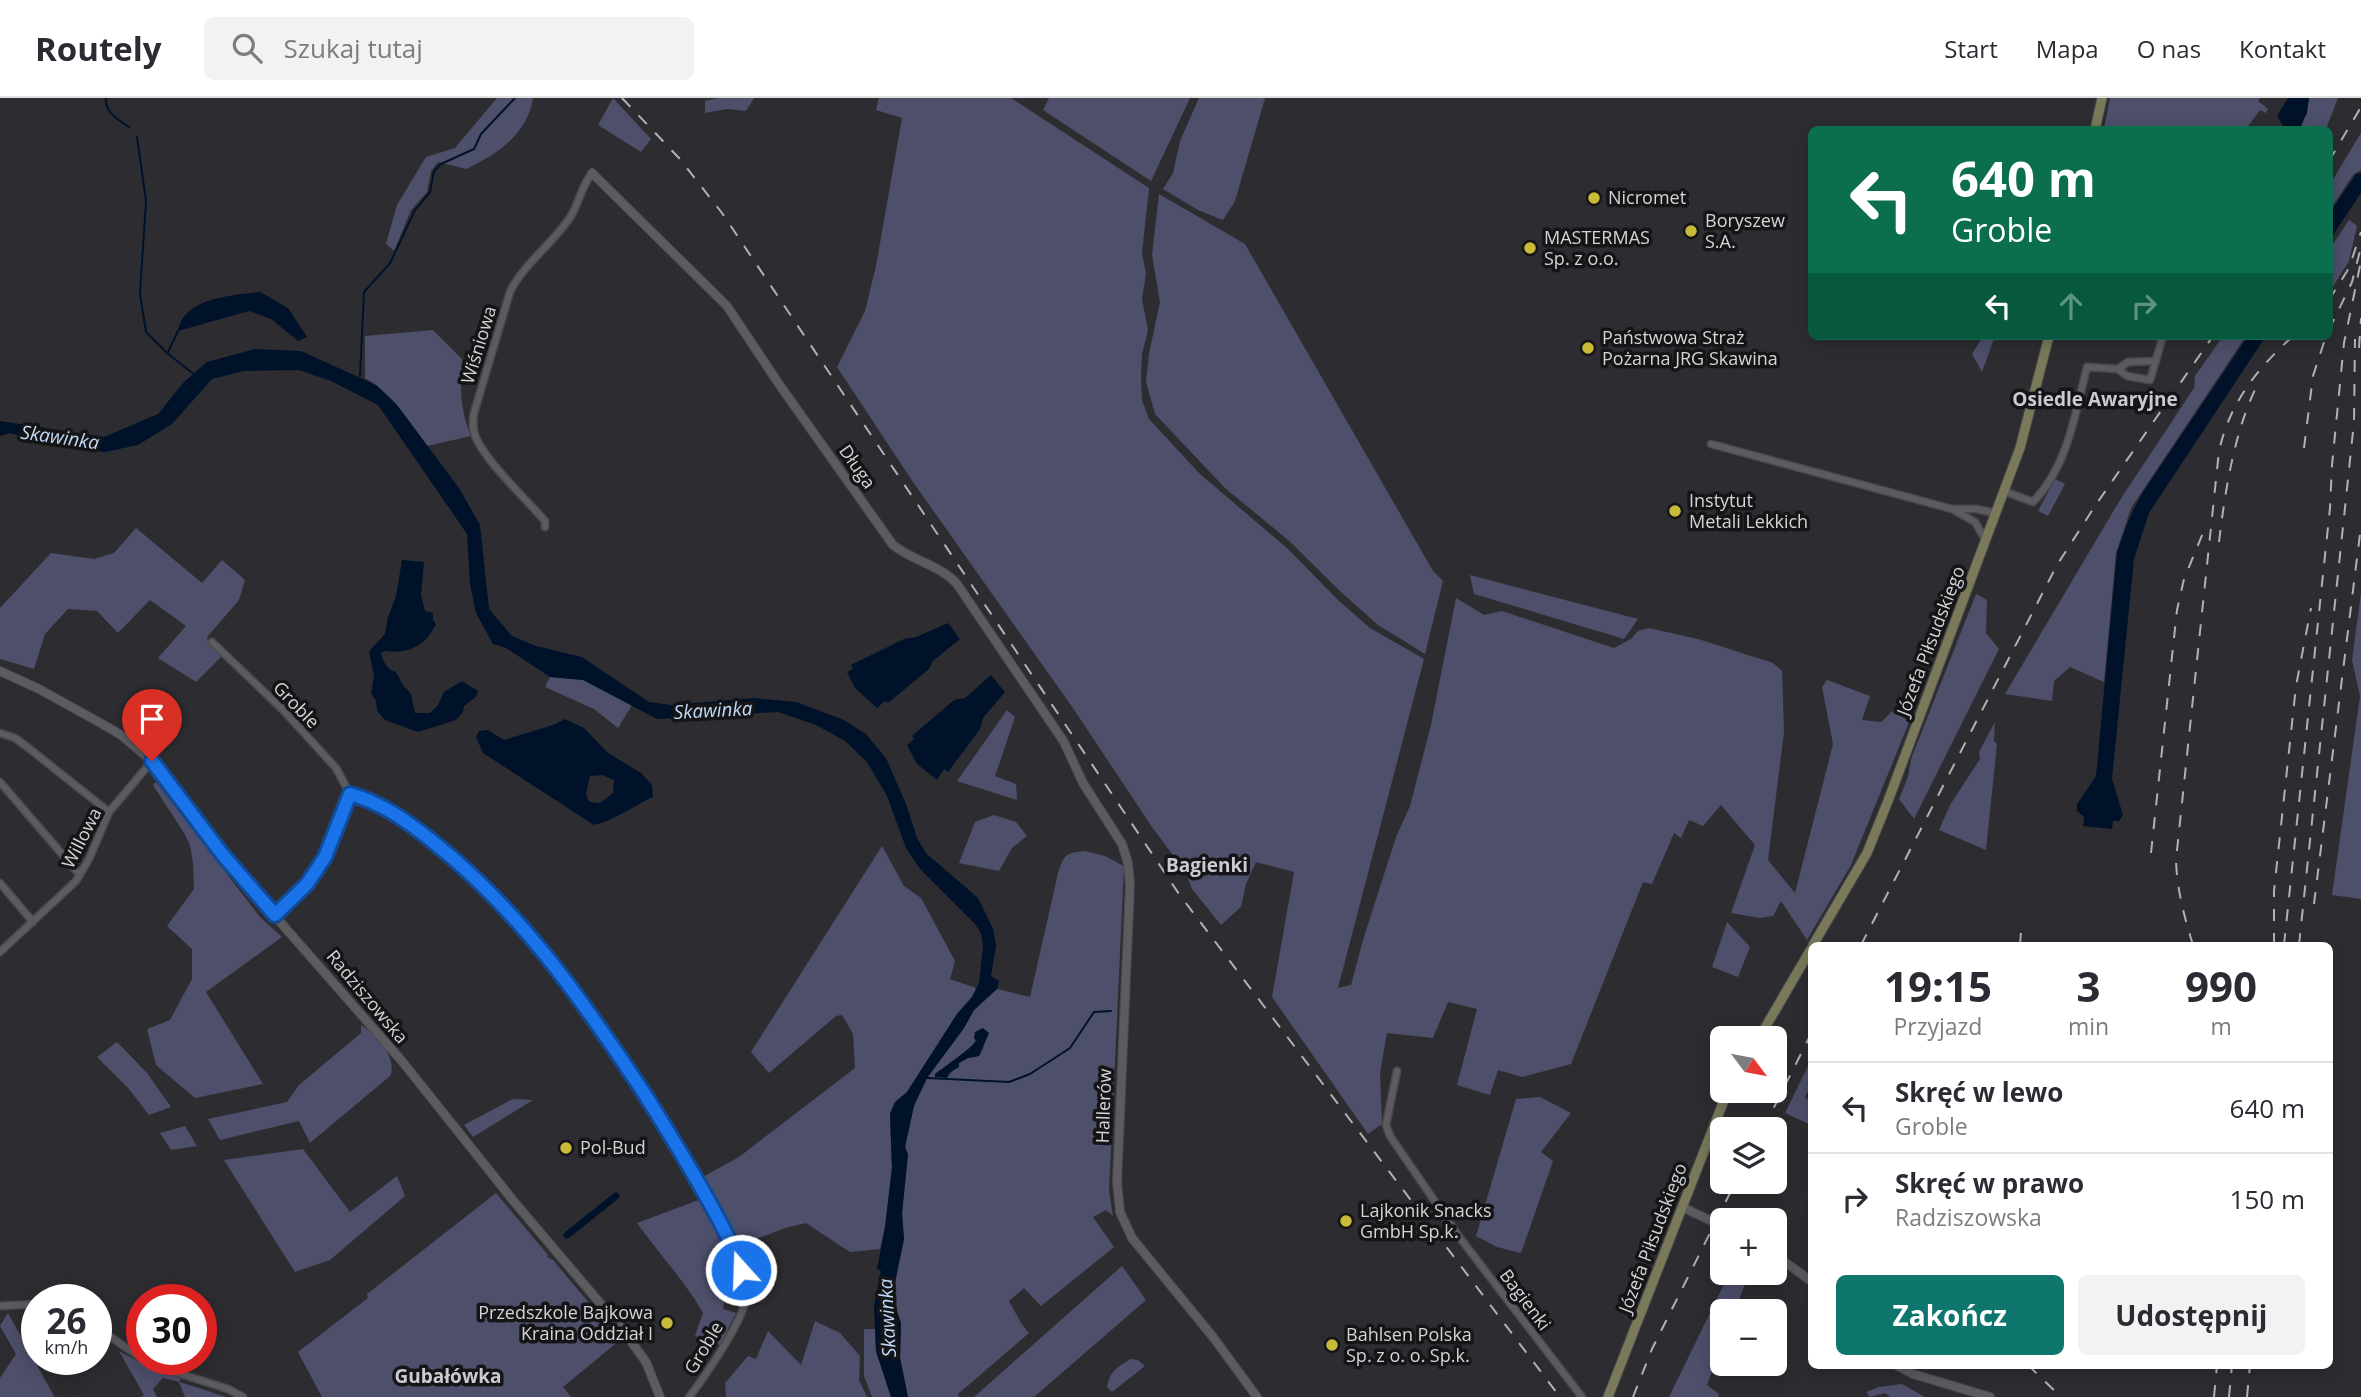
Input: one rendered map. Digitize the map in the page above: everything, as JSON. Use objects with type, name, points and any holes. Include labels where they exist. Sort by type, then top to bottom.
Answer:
[{"type":"main road","points":[[2096,126],[2102,98]]},
{"type":"main road","name":"Józefa Piłsudskiego","points":[[1815,942],[1856,873],[1873,837],[2026,432],[2048,340]]},
{"type":"main road","name":"Józefa Piłsudskiego","points":[[1766,1026],[1808,954]]},
{"type":"main road","name":"Józefa Piłsudskiego","points":[[1608,1397],[1723,1103]]},
{"type":"street","name":"Wiśniowa","points":[[545,527],[545,520],[515,489],[476,438],[474,413],[506,302],[515,280],[565,225],[592,173]]},
{"type":"street","name":"Długa","points":[[592,173],[727,306],[780,387],[893,545],[907,555],[939,570],[957,584],[1054,724],[1083,783]]},
{"type":"street","points":[[2004,491],[2033,502],[2058,469],[2087,366],[2118,369],[2127,376],[2150,380],[2162,340]]},
{"type":"street","points":[[2118,369],[2128,362],[2156,361]]},
{"type":"street","points":[[1711,444],[1952,509],[1975,522],[1992,525]]},
{"type":"street","points":[[1952,509],[1976,509],[1996,513]]},
{"type":"street","points":[[1975,522],[1986,541]]},
{"type":"street","name":"Groble","points":[[212,642],[336,768],[350,794],[400,816],[455,859],[530,933],[598,1023],[674,1139],[733,1246],[746,1297],[737,1320],[707,1375],[689,1397]]},
{"type":"street","name":"Radziszowska","points":[[0,671],[63,701],[121,735],[152,761],[222,854],[408,1069],[516,1204],[622,1329],[646,1362],[660,1397]]},
{"type":"street","points":[[0,733],[15,738],[109,812]]},
{"type":"street","name":"Willowa","points":[[0,952],[76,881],[89,859],[109,812],[152,761]]},
{"type":"street","points":[[0,782],[80,875]]},
{"type":"street","name":"Hallerów","points":[[1083,783],[1122,844],[1128,863],[1130,884],[1117,1182],[1120,1212],[1132,1238],[1213,1337],[1257,1397]]},
{"type":"street","points":[[275,915],[307,884],[325,857],[350,794]]},
{"type":"street","points":[[0,883],[33,922]]},
{"type":"street","name":"Bagienki","points":[[1397,1071],[1386,1125],[1390,1136],[1460,1238],[1582,1397]]},
{"type":"street","points":[[1682,1206],[1710,1220]]},
{"type":"street","points":[[1787,1263],[1808,1279]]},
{"type":"street","points":[[0,1306],[21,1305]]},
{"type":"street","points":[[112,1338],[150,1364],[228,1389],[243,1397]]},
{"type":"street","points":[[1904,1369],[1990,1397]]},
{"type":"shaded area","points":[[497,98],[533,98],[530,111],[518,133],[499,150],[466,169],[438,162],[431,171],[427,192],[411,210],[394,251],[386,244],[397,205],[426,157],[455,148]]},
{"type":"shaded area","points":[[613,98],[651,139],[641,152],[598,125]]},
{"type":"shaded area","points":[[718,98],[754,98],[746,111],[727,109],[705,113],[705,101]]},
{"type":"shaded area","points":[[879,98],[1011,98],[1149,188],[1142,253],[1146,274],[1142,299],[1148,330],[1142,354],[1141,376],[1142,400],[1149,419],[1200,474],[1288,549],[1339,601],[1370,628],[1424,659],[1338,988],[1351,985],[1396,837],[1410,806],[1431,725],[1456,598],[1484,615],[1502,611],[1614,648],[1631,639],[1638,631],[1649,628],[1698,639],[1773,663],[1782,671],[1784,732],[1768,860],[1795,893],[1833,744],[1822,687],[1827,680],[1870,696],[1862,720],[1881,722],[1899,705],[1914,710],[1851,865],[1807,940],[1781,901],[1773,916],[1760,918],[1731,913],[1755,845],[1721,805],[1703,826],[1689,820],[1681,838],[1674,833],[1652,884],[1643,882],[1571,1064],[1522,1077],[1498,1070],[1490,1095],[1457,1085],[1477,1009],[1448,1002],[1433,1038],[1387,1033],[1380,1073],[1382,1124],[1368,1134],[1272,997],[1294,872],[1256,862],[1246,884],[1241,907],[1221,925],[1192,889],[1186,873],[913,482],[837,367],[865,311],[876,266],[902,118],[876,110]]},
{"type":"shaded area","points":[[1049,98],[1190,98],[1151,181],[1043,110]]},
{"type":"shaded area","points":[[1199,98],[1265,98],[1235,201],[1223,220],[1198,210],[1163,189],[1173,173],[1180,141]]},
{"type":"shaded area","points":[[2110,98],[2260,98],[2258,101],[2268,109],[2266,113],[2260,110],[2248,126],[2105,126]]},
{"type":"shaded area","points":[[2309,98],[2338,98],[2327,126],[2301,126]]},
{"type":"shaded area","points":[[2361,133],[2361,170],[2353,175],[2333,205],[2333,179]]},
{"type":"shaded area","points":[[1159,194],[1245,244],[1433,571],[1443,581],[1425,654],[1378,625],[1287,539],[1225,488],[1155,414],[1146,382],[1160,302],[1152,255]]},
{"type":"shaded area","points":[[2349,220],[2357,226],[2349,261],[2333,287],[2333,244]]},
{"type":"shaded area","points":[[433,330],[462,359],[462,398],[471,436],[427,446],[407,417],[384,391],[365,378],[365,336]]},
{"type":"shaded area","points":[[1981,340],[1994,340],[1982,372],[1972,354]]},
{"type":"shaded area","points":[[2220,340],[2243,340],[2131,508],[2116,553],[2104,682],[2070,667],[2054,681],[2052,701],[2005,694],[2120,500],[2194,388],[2195,376]]},
{"type":"shaded area","points":[[2055,479],[2065,484],[2048,516],[2038,511]]},
{"type":"shaded area","points":[[136,528],[202,583],[222,560],[245,580],[239,600],[207,639],[223,655],[196,682],[158,658],[186,626],[150,600],[118,633],[97,611],[68,609],[45,634],[34,669],[0,659],[0,608],[51,553],[94,559],[114,553]]},
{"type":"shaded area","points":[[1470,575],[1638,619],[1624,639],[1474,594]]},
{"type":"shaded area","points":[[2361,593],[2361,899],[2332,895],[2360,696],[2352,660]]},
{"type":"shaded area","points":[[1976,594],[1987,600],[1986,633],[1999,649],[1914,819],[1899,799],[1908,777],[1911,759]]},
{"type":"shaded area","points":[[550,677],[583,680],[632,705],[618,728],[594,709],[545,687]]},
{"type":"shaded area","points":[[1007,710],[1015,717],[995,776],[1016,784],[1017,800],[957,781]]},
{"type":"shaded area","points":[[1995,722],[1994,741],[1997,744],[1986,850],[1939,830],[1950,805],[1980,759],[1979,752]]},
{"type":"shaded area","points":[[156,782],[260,917],[282,937],[206,992],[263,1084],[195,1098],[156,1065],[147,1029],[170,1020],[192,979],[192,949],[167,926],[194,889],[190,845],[153,785]]},
{"type":"shaded area","points":[[994,815],[1016,822],[1027,836],[1012,848],[999,871],[959,863],[975,822]]},
{"type":"shaded area","points":[[882,846],[904,886],[921,898],[955,961],[950,979],[976,988],[907,1092],[895,1102],[890,1114],[892,1168],[880,1249],[850,1252],[806,1223],[736,1247],[701,1178],[739,1157],[855,1068],[853,1034],[842,1015],[836,1016],[769,1073],[751,1052]]},
{"type":"shaded area","points":[[1085,851],[1105,856],[1124,866],[1109,1191],[1113,1216],[1106,1210],[1093,1217],[1114,1247],[1041,1306],[1024,1288],[1009,1301],[1029,1333],[958,1394],[959,1397],[908,1397],[900,1358],[901,1323],[893,1292],[904,1239],[902,1213],[908,1154],[905,1147],[914,1105],[927,1078],[974,1010],[997,989],[1030,997],[1062,862],[1069,854]],"holes":[[[976,1040],[984,1047],[979,1056],[959,1063],[947,1078],[943,1068]]]},
{"type":"shaded area","points":[[1727,922],[1750,947],[1738,977],[1712,967]]},
{"type":"shaded area","points":[[361,1025],[379,1041],[389,1055],[392,1069],[390,1076],[310,1143],[299,1121],[220,1140],[208,1119],[287,1102],[299,1085],[361,1033]]},
{"type":"shaded area","points":[[117,1042],[147,1073],[171,1107],[149,1115],[129,1089],[97,1057]]},
{"type":"shaded area","points":[[1808,1066],[1808,1091],[1805,1097],[1808,1100],[1808,1124],[1785,1113]]},
{"type":"shaded area","points":[[1540,1097],[1571,1113],[1541,1152],[1553,1161],[1521,1253],[1497,1247],[1476,1236],[1516,1099]]},
{"type":"shaded area","points":[[513,1099],[533,1100],[473,1137],[464,1125]]},
{"type":"shaded area","points":[[185,1126],[197,1146],[171,1150],[160,1133]]},
{"type":"shaded area","points":[[303,1149],[350,1212],[397,1176],[405,1196],[330,1260],[295,1272],[224,1160]]},
{"type":"shaded area","points":[[496,1193],[547,1257],[553,1260],[620,1340],[563,1387],[571,1397],[322,1397],[298,1352]]},
{"type":"shaded area","points":[[704,1198],[731,1248],[717,1258],[727,1287],[723,1309],[736,1313],[720,1345],[695,1336],[703,1313],[637,1223]]},
{"type":"shaded area","points":[[1122,1266],[1146,1300],[1034,1397],[974,1397]]},
{"type":"shaded area","points":[[1724,1285],[1745,1285],[1739,1299],[1717,1299]]},
{"type":"shaded area","points":[[8,1313],[21,1336],[21,1375],[42,1375],[53,1397],[0,1397],[0,1378],[16,1354],[0,1326]]},
{"type":"shaded area","points":[[1710,1313],[1710,1376],[1707,1385],[1719,1394],[1718,1397],[1669,1397]]},
{"type":"shaded area","points":[[815,1321],[840,1333],[860,1356],[859,1380],[867,1397],[726,1397],[725,1383],[748,1356],[756,1359],[768,1331],[801,1365]]},
{"type":"shaded area","points":[[864,1329],[875,1329],[876,1351],[891,1397],[872,1397],[864,1376]]},
{"type":"shaded area","points":[[1131,1359],[1138,1360],[1145,1366],[1112,1392],[1107,1387],[1112,1373]]},
{"type":"shaded area","points":[[133,1375],[172,1375],[180,1378],[180,1382],[226,1397],[185,1397],[179,1382],[163,1378],[153,1389],[157,1397],[141,1397],[144,1395]]},
{"type":"shaded area","points":[[1902,1384],[1925,1397],[1890,1397],[1885,1393],[1870,1397],[1866,1392],[1879,1387]]},
{"type":"water","points":[[2288,98],[2309,98],[2307,113],[2300,126],[2283,126],[2277,116]]},
{"type":"water","points":[[2361,173],[2361,193],[2333,235],[2333,208],[2356,174]]},
{"type":"water","points":[[260,292],[288,308],[307,337],[298,341],[271,319],[249,311],[178,331],[189,311],[199,305],[224,297]]},
{"type":"water","points":[[2245,340],[2263,340],[2149,513],[2134,559],[2112,779],[2123,815],[2119,821],[2113,821],[2112,829],[2083,826],[2084,817],[2077,811],[2077,804],[2096,776],[2117,552],[2140,497]]},
{"type":"water","name":"Skawinka","points":[[255,349],[301,351],[376,385],[397,405],[459,488],[480,525],[489,609],[512,636],[536,646],[582,657],[649,702],[671,705],[754,698],[796,702],[842,719],[866,734],[886,758],[917,838],[926,853],[978,898],[993,929],[996,946],[991,976],[999,981],[997,989],[974,1010],[927,1078],[914,1106],[905,1147],[908,1154],[902,1213],[904,1239],[893,1292],[901,1323],[900,1358],[908,1397],[891,1397],[876,1351],[874,1306],[881,1271],[877,1269],[892,1168],[890,1114],[895,1102],[907,1092],[957,1014],[972,997],[979,983],[983,946],[981,933],[920,869],[906,848],[887,796],[867,762],[845,741],[816,725],[778,712],[657,719],[583,680],[550,677],[506,648],[493,644],[476,613],[470,584],[467,534],[378,405],[331,381],[299,370],[244,371],[212,379],[172,424],[138,445],[105,452],[61,447],[10,433],[0,436],[0,421],[104,437],[158,414],[184,382],[207,362]]},
{"type":"water","points":[[402,560],[424,562],[421,595],[425,611],[433,613],[436,624],[427,638],[415,647],[401,651],[384,651],[381,654],[385,663],[396,672],[411,694],[415,713],[430,713],[438,705],[444,692],[462,681],[478,691],[456,720],[418,732],[385,720],[377,711],[376,701],[371,693],[374,676],[369,651],[385,634],[396,596]]},
{"type":"water","points":[[948,623],[960,639],[888,703],[885,701],[877,708],[855,688],[847,672],[853,669],[851,665],[904,639],[916,637]]},
{"type":"water","points":[[991,675],[1005,692],[983,718],[980,729],[948,772],[944,769],[937,780],[917,764],[907,745],[914,739],[912,736],[954,700],[965,698]]},
{"type":"water","points":[[565,719],[584,728],[608,753],[641,773],[652,785],[653,797],[594,825],[483,753],[476,737],[479,731],[488,730],[504,740]],"holes":[[[602,775],[614,780],[613,793],[600,803],[589,802],[586,794],[590,776]]]},
{"type":"water","points":[[983,1028],[989,1033],[979,1056],[959,1063],[959,1067],[949,1073],[947,1078],[935,1077],[935,1074],[976,1041],[975,1032]]},
{"type":"waterway","points":[[106,98],[110,112],[129,127]]},
{"type":"waterway","points":[[360,376],[364,292],[390,263],[415,210],[430,192],[434,171],[441,164],[474,149],[481,134],[515,98]]},
{"type":"waterway","points":[[137,137],[146,201],[140,294],[146,332],[195,375]]},
{"type":"waterway","points":[[168,352],[178,331]]},
{"type":"waterway","points":[[927,1078],[1009,1082],[1030,1074],[1070,1048],[1094,1012],[1111,1011]]},
{"type":"waterway","points":[[567,1235],[616,1196]]},
{"type":"railway","points":[[622,98],[679,158],[722,213],[1179,894],[1560,1397]]},
{"type":"railway","points":[[2333,154],[2361,107]]},
{"type":"railway","points":[[2333,294],[2349,268],[2361,232]]},
{"type":"railway","points":[[2333,322],[2352,282],[2361,247]]},
{"type":"railway","points":[[2284,942],[2330,508],[2344,343],[2361,261]]},
{"type":"railway","points":[[2359,348],[2361,318]]},
{"type":"railway","points":[[2299,942],[2354,422],[2355,339]]},
{"type":"railway","points":[[1863,942],[2057,565],[2210,340]]},
{"type":"railway","points":[[2192,942],[2182,903],[2176,860],[2219,451],[2238,402],[2257,374],[2289,340]]},
{"type":"railway","points":[[2304,448],[2313,376],[2325,340]]},
{"type":"railway","points":[[2219,542],[2228,480],[2238,438],[2260,380]]},
{"type":"railway","points":[[2314,904],[2361,526]]},
{"type":"railway","points":[[2151,853],[2177,610],[2184,579],[2205,528]]},
{"type":"railway","points":[[2274,942],[2274,891],[2296,686],[2311,608]]},
{"type":"railway","points":[[2020,942],[2021,932]]},
{"type":"railway","points":[[1769,1117],[1808,1040]]},
{"type":"railway","points":[[1633,1397],[1652,1349],[1730,1194]]},
{"type":"railway","points":[[2032,1369],[2061,1397]]},
{"type":"railway","points":[[2214,1397],[2217,1369]]},
{"type":"railway","points":[[2229,1397],[2232,1369]]},
{"type":"railway","points":[[2247,1397],[2250,1369]]},
{"type":"place","name":"Nicromet","points":[[1594,198]]},
{"type":"place","name":"Boryszew S.A.","points":[[1691,231]]},
{"type":"place","name":"MASTERMAS Sp. z o.o.","points":[[1530,248]]},
{"type":"place","name":"Państwowa Straż Pożarna JRG Skawina","points":[[1588,348]]},
{"type":"place","name":"Instytut Metali Lekkich","points":[[1675,511]]},
{"type":"place","name":"Pol-Bud","points":[[566,1148]]},
{"type":"place","name":"Lajkonik Snacks GmbH Sp.k.","points":[[1346,1221]]},
{"type":"place","name":"Przedszkole Bajkowa Kraina Oddział I","points":[[667,1323]]},
{"type":"place","name":"Bahlsen Polska Sp. z o. o. Sp.k.","points":[[1332,1345]]},
{"type":"district","name":"Osiedle Awaryjne","points":[[2095,399]]},
{"type":"district","name":"Bagienki","points":[[1207,865]]},
{"type":"district","name":"Gubałówka","points":[[448,1376]]},
{"type":"route","points":[[152,761],[232,867],[275,915],[307,884],[325,857],[350,794],[400,816],[455,859],[530,933],[598,1023],[674,1139],[733,1246],[741,1270]]}]
